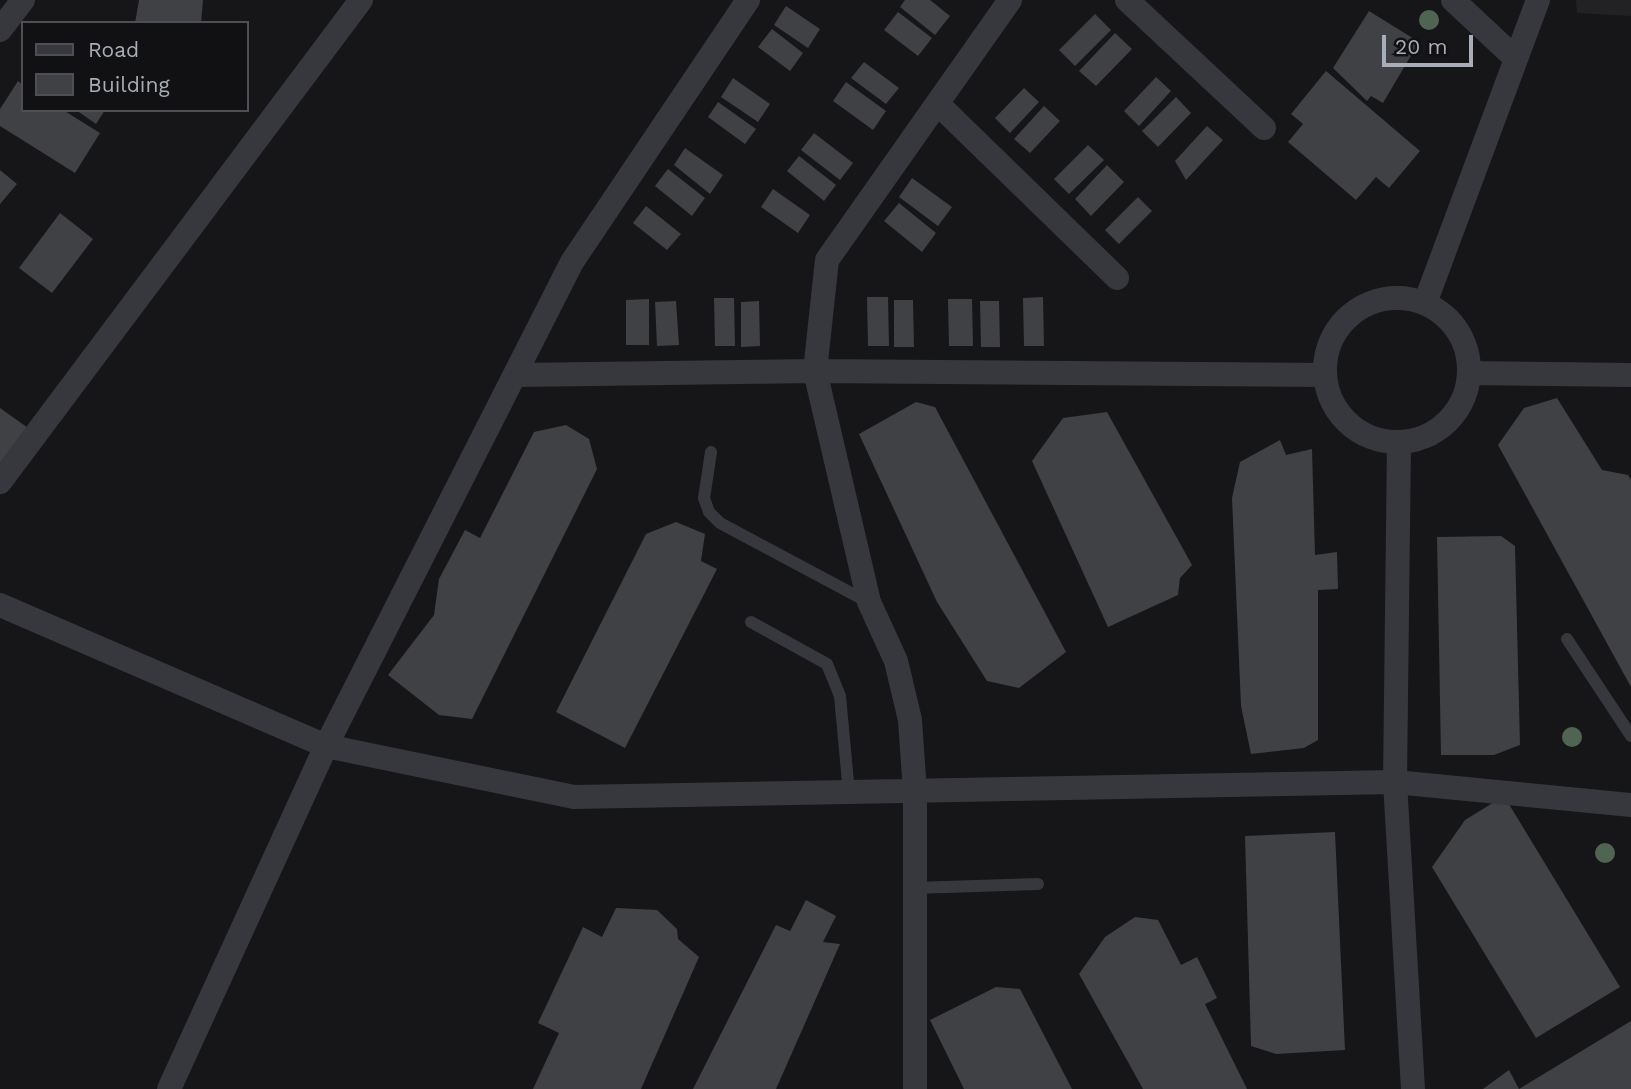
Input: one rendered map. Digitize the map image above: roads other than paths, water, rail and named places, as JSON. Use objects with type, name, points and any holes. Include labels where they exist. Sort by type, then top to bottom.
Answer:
[{"type":"street","points":[[0,30],[23,0]]},
{"type":"street","points":[[0,482],[361,0]]},
{"type":"street","points":[[169,1089],[326,746],[517,375],[572,262],[748,0]]},
{"type":"street","points":[[915,1089],[915,792],[910,720],[896,661],[869,603],[815,371],[827,260],[1010,0]]},
{"type":"street","points":[[1127,0],[1264,128]]},
{"type":"street","points":[[1453,0],[1515,58]]},
{"type":"street","points":[[1425,303],[1538,0]]},
{"type":"street","points":[[938,104],[1117,278]]},
{"type":"street","points":[[1401,297],[1425,303],[1444,315],[1458,331],[1466,352],[1469,373],[1464,394],[1454,413],[1439,429],[1420,438],[1399,442],[1377,440],[1357,430],[1341,416],[1330,397],[1325,375],[1327,350],[1337,328],[1355,310],[1377,300],[1401,297]]},
{"type":"street","points":[[517,375],[815,371],[1325,375]]},
{"type":"street","points":[[1469,373],[1631,375]]},
{"type":"street","points":[[1399,442],[1395,782],[1413,1089]]},
{"type":"street","points":[[0,605],[326,746],[574,797],[1395,782],[1631,805]]},
{"type":"lane","points":[[711,452],[704,498],[709,512],[720,523],[869,603]]},
{"type":"lane","points":[[751,622],[827,664],[839,696],[849,793]]},
{"type":"lane","points":[[1567,639],[1631,736]]},
{"type":"lane","points":[[914,887],[1038,884]]}]
